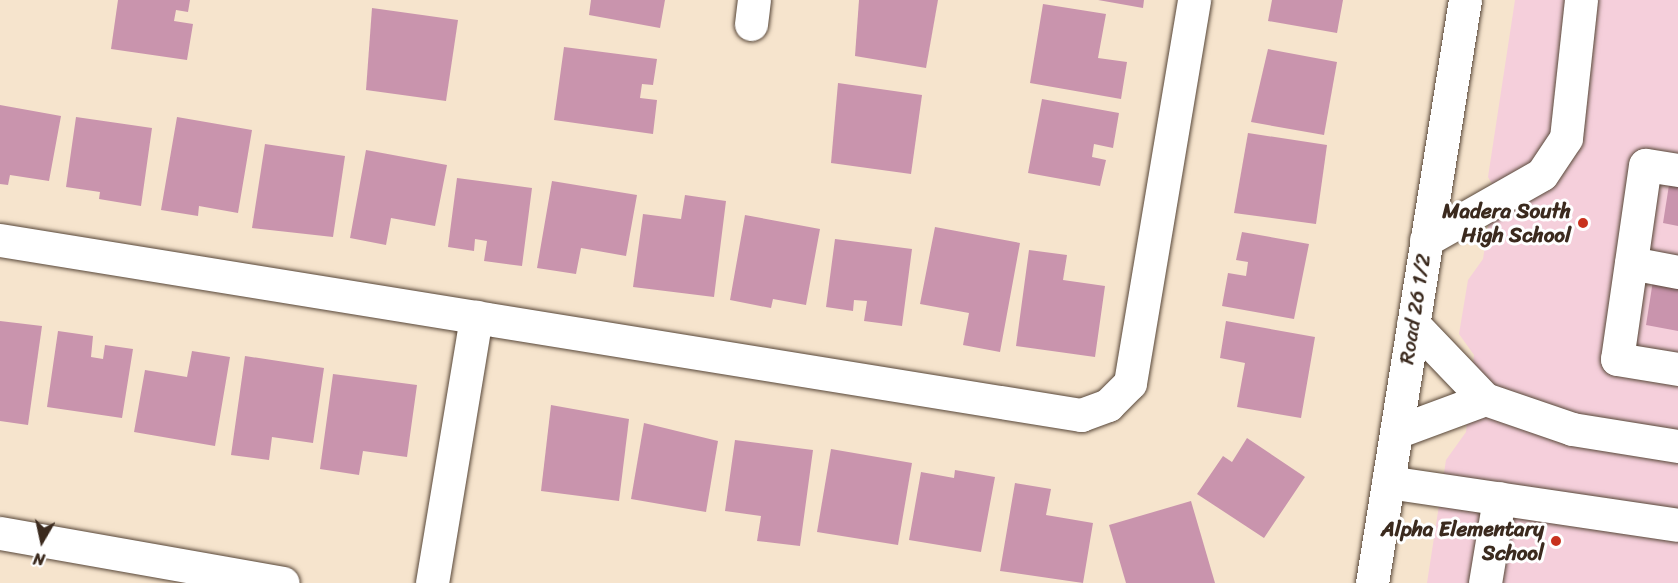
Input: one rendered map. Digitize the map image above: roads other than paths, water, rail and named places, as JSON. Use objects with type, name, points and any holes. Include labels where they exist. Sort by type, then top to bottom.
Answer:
[{"type":"street","points":[[0,240],[1081,415],[1108,405],[1130,383],[1194,0]]},
{"type":"street","name":"Road 26 1/2","points":[[1372,583],[1465,0]]},
{"type":"street","points":[[1426,240],[1542,174],[1566,138],[1581,0]]},
{"type":"street","points":[[1678,170],[1645,165],[1617,359],[1678,369]]},
{"type":"street","points":[[1631,263],[1678,272]]},
{"type":"street","points":[[432,583],[476,317]]},
{"type":"street","points":[[1413,324],[1485,399],[1572,429],[1678,446]]},
{"type":"street","points":[[1396,432],[1485,399]]},
{"type":"street","points":[[1388,482],[1678,525]]},
{"type":"street","points":[[1485,583],[1499,498]]},
{"type":"street","points":[[0,533],[283,583]]},
{"type":"place","name":"Madera South High School","points":[[1583,223]]},
{"type":"place","name":"Alpha Elementary School","points":[[1556,541]]}]
